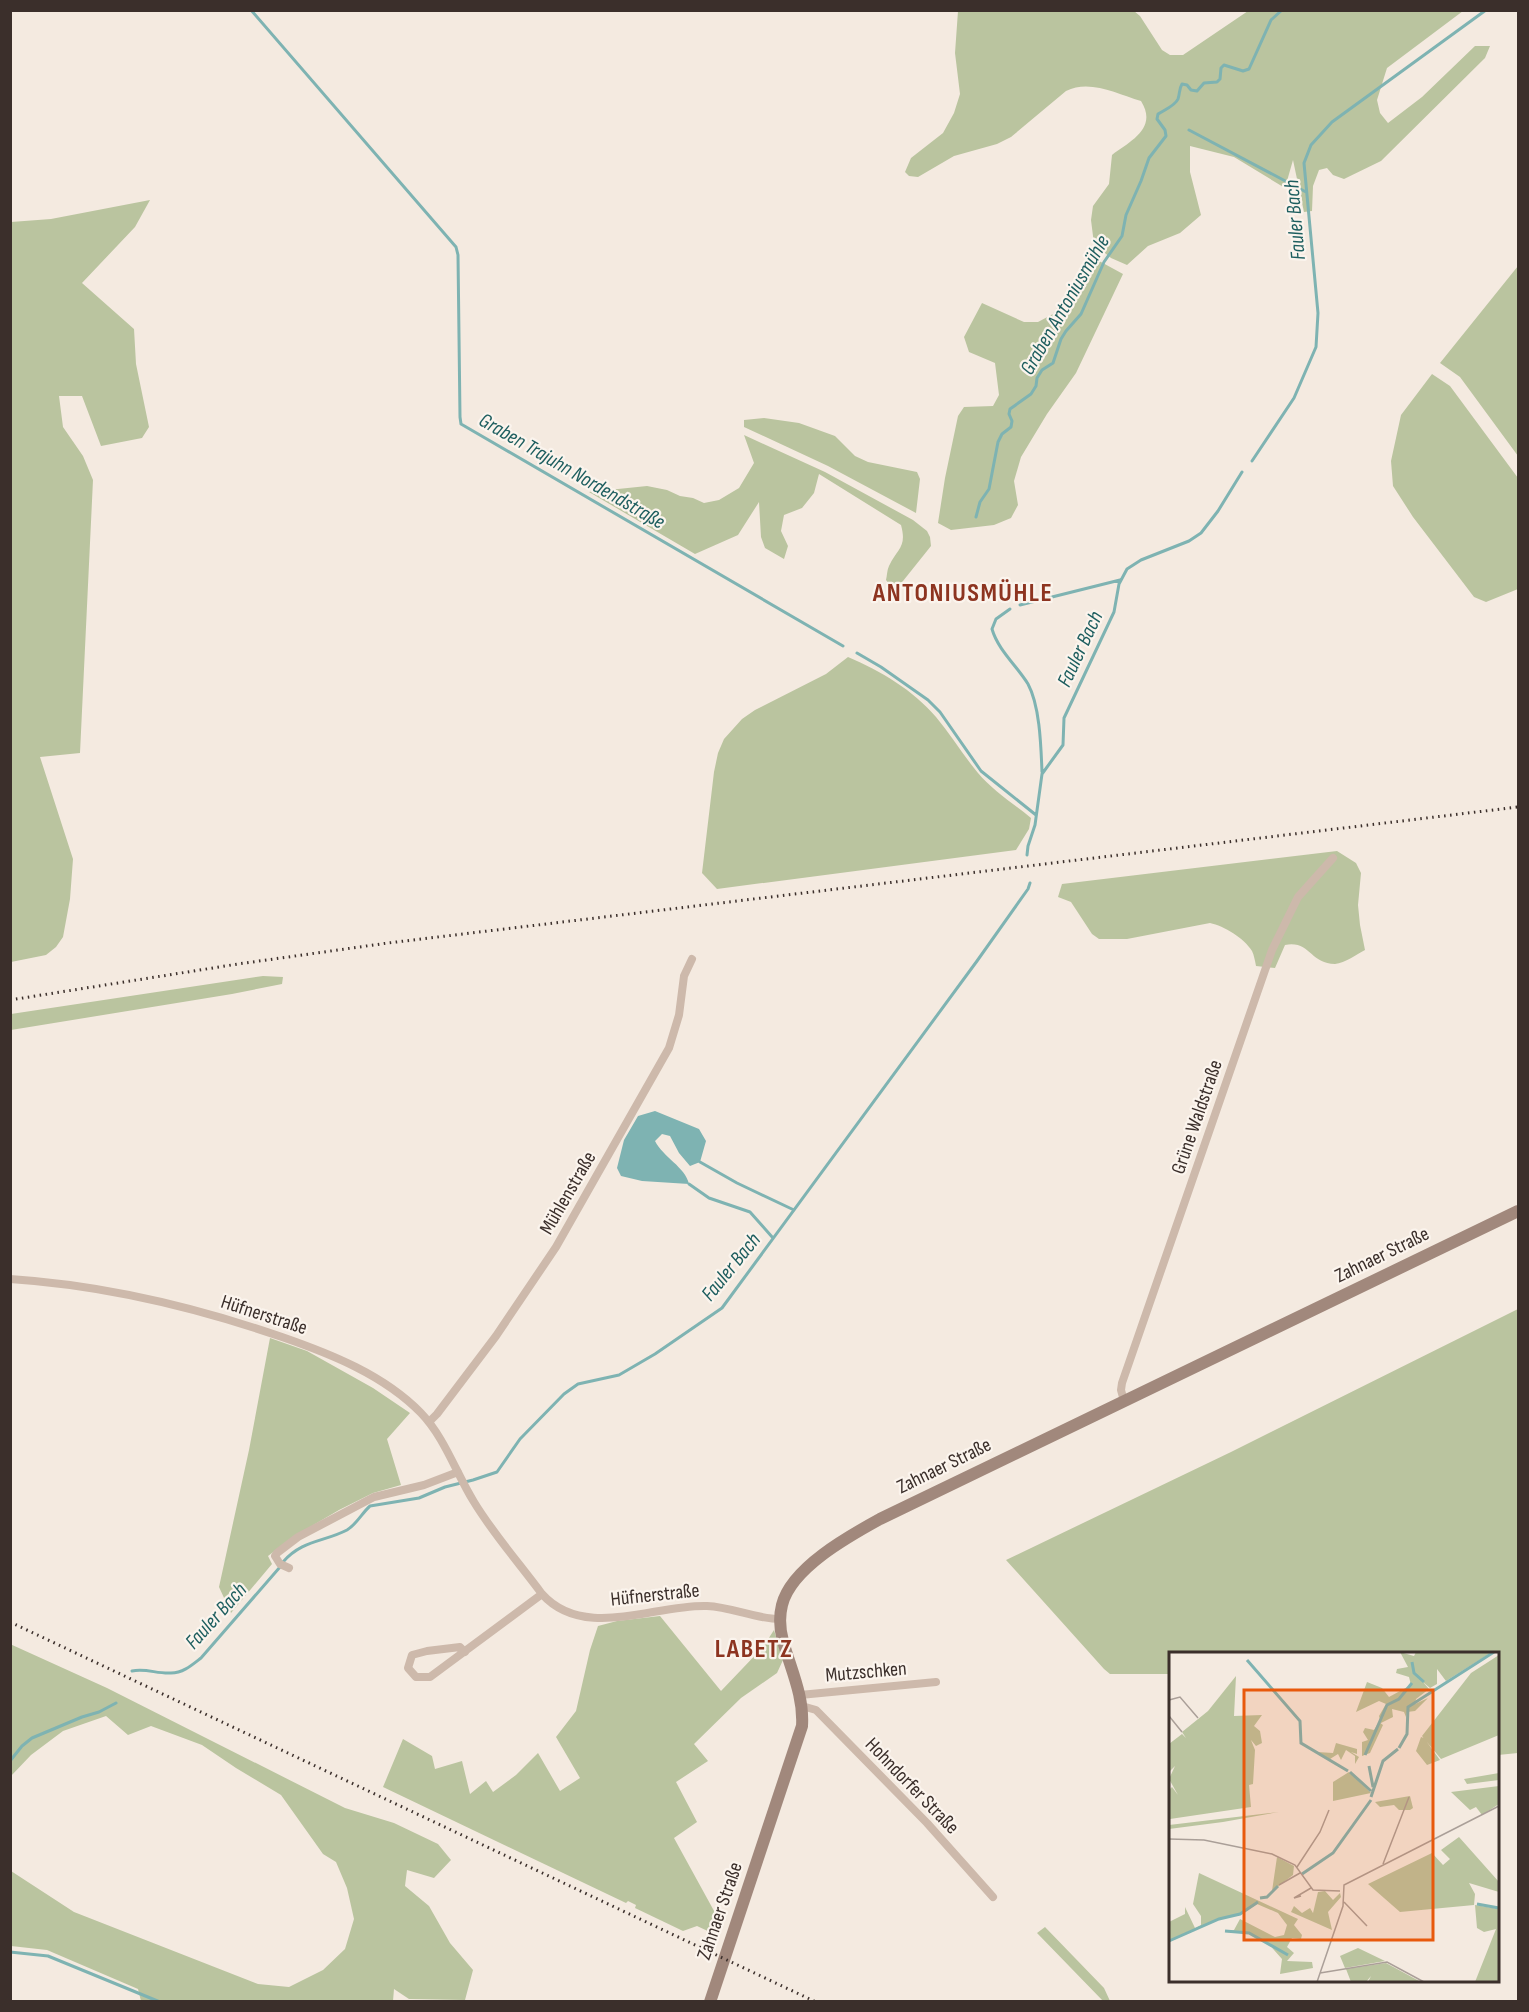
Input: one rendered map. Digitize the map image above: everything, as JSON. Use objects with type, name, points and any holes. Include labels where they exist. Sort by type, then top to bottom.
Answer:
[{"type":"main road","name":"Zahnaer Straße","points":[[710,2001],[802,1726],[801,1701],[784,1643],[780,1619],[783,1602],[793,1583],[815,1562],[852,1535],[887,1516],[1518,1211]]},
{"type":"street","name":"Grüne Waldstraße","points":[[1124,1401],[1122,1383],[1272,950],[1298,897],[1333,858]]},
{"type":"street","name":"Mühlenstraße","points":[[429,1422],[491,1343],[556,1247],[617,1142],[673,1039],[684,976],[692,959]]},
{"type":"street","name":"Hüfnerstraße","points":[[10,1279],[130,1296],[216,1316],[316,1350],[362,1371],[404,1398],[429,1422],[487,1521],[542,1594],[562,1610],[581,1617],[592,1618],[709,1606],[780,1619]]},
{"type":"street","points":[[289,1568],[280,1564],[275,1556],[307,1532],[374,1497],[459,1474]]},
{"type":"street","points":[[465,1652],[460,1647],[427,1650],[412,1655],[408,1668],[416,1677],[430,1677],[465,1652],[542,1594]]},
{"type":"street","name":"Mutzschken","points":[[801,1701],[936,1682]]},
{"type":"street","name":"Hohndorfer Straße","points":[[801,1701],[816,1710],[927,1823],[993,1897]]},
{"type":"green space","points":[[958,11],[1134,11],[1140,16],[1162,50],[1170,55],[1183,55],[1248,11],[1463,11],[1387,68],[1377,100],[1380,113],[1388,123],[1422,97],[1475,46],[1490,46],[1485,58],[1381,161],[1344,179],[1333,175],[1327,168],[1319,170],[1313,186],[1312,211],[1304,212],[1293,160],[1285,188],[1234,157],[1190,146],[1190,172],[1201,215],[1180,233],[1148,246],[1127,265],[1111,258],[1094,244],[1091,220],[1093,206],[1109,184],[1112,155],[1134,139],[1144,126],[1145,110],[1141,101],[1094,87],[1075,88],[1066,91],[1011,137],[997,144],[954,156],[918,177],[909,176],[905,172],[911,158],[943,133],[954,113],[960,94],[955,53]]},
{"type":"green space","points":[[150,200],[135,227],[82,283],[134,329],[136,364],[149,427],[142,438],[101,446],[82,396],[59,396],[63,427],[83,456],[93,480],[80,753],[40,757],[73,859],[70,899],[63,937],[56,947],[46,955],[11,962],[11,222],[51,219]]},
{"type":"green space","points":[[1090,256],[1123,274],[1076,373],[1047,414],[1021,457],[1014,481],[1018,505],[1011,518],[994,525],[951,530],[938,523],[958,416],[964,407],[993,406],[999,395],[995,363],[969,352],[964,337],[982,303],[1024,322],[1038,322],[1053,314]]},
{"type":"green space","points":[[1518,266],[1518,456],[1460,377],[1440,363]]},
{"type":"green space","points":[[1432,374],[1450,386],[1518,478],[1518,589],[1486,602],[1474,597],[1413,517],[1393,486],[1391,461],[1401,415]]},
{"type":"green space","points":[[764,418],[799,423],[835,436],[855,456],[868,462],[917,472],[920,479],[916,513],[828,466],[744,427],[744,420]]},
{"type":"green space","points":[[744,435],[825,472],[913,520],[927,531],[931,546],[895,591],[886,580],[889,566],[901,547],[903,532],[901,525],[819,474],[814,493],[802,508],[784,515],[781,531],[788,546],[784,559],[765,548],[761,537],[759,502],[738,535],[695,554],[589,492],[647,486],[667,490],[704,503],[719,500],[739,488],[754,463]]},
{"type":"green space","points":[[848,657],[896,682],[927,707],[984,779],[1031,818],[1029,829],[1016,850],[717,889],[702,873],[714,772],[724,739],[742,719],[755,710],[826,674]]},
{"type":"green space","points":[[1337,851],[1356,863],[1361,873],[1358,905],[1365,950],[1335,964],[1320,960],[1300,946],[1293,944],[1285,945],[1275,968],[1256,966],[1252,951],[1239,937],[1210,923],[1127,939],[1099,939],[1092,934],[1071,902],[1058,897],[1062,884]]},
{"type":"green space","points":[[263,976],[283,977],[282,984],[11,1030],[11,1014]]},
{"type":"green space","points":[[1518,1309],[1518,1753],[1499,1755],[1499,1652],[1169,1652],[1169,1674],[1110,1674],[1006,1560],[1231,1452]]},
{"type":"green space","points":[[270,1338],[307,1351],[373,1388],[410,1413],[387,1439],[401,1485],[373,1493],[293,1537],[268,1556],[272,1564],[231,1613],[219,1587],[249,1450]]},
{"type":"green space","points":[[660,1616],[721,1691],[763,1647],[774,1630],[783,1660],[777,1673],[741,1698],[694,1744],[708,1761],[676,1782],[697,1822],[674,1838],[719,1920],[712,1933],[697,1926],[683,1931],[635,1908],[636,1905],[628,1901],[626,1903],[383,1787],[403,1739],[432,1756],[435,1769],[462,1761],[470,1794],[486,1781],[493,1792],[516,1775],[538,1753],[560,1791],[580,1778],[556,1737],[576,1711],[598,1626],[617,1621]]},
{"type":"green space","points":[[10,1644],[107,1688],[345,1808],[394,1823],[438,1844],[451,1860],[434,1878],[407,1870],[405,1886],[429,1906],[450,1943],[473,1970],[465,2000],[409,1999],[394,1989],[393,2001],[141,2001],[138,1989],[47,1950],[11,1946],[11,1871],[74,1912],[258,1984],[289,1987],[323,1970],[345,1949],[354,1919],[347,1888],[336,1862],[323,1854],[281,1795],[202,1745],[151,1726],[128,1735],[106,1716],[63,1731],[31,1755],[11,1776]]},
{"type":"green space","points":[[1045,1927],[1104,1988],[1110,2001],[1103,2001],[1037,1933]]},
{"type":"water","points":[[655,1111],[699,1129],[706,1141],[700,1162],[690,1166],[679,1153],[670,1136],[662,1134],[655,1141],[683,1172],[689,1184],[642,1181],[621,1176],[617,1168],[624,1140],[638,1116]]},
{"type":"waterway","name":"Graben Trajuhn Nordendstraße","points":[[251,10],[456,247],[461,424],[843,646]]},
{"type":"waterway","name":"Graben Antoniusmühle","points":[[976,517],[980,502],[989,489],[998,442],[1002,434],[1011,427],[1010,409],[1031,394],[1042,370],[1053,363],[1061,339],[1081,314],[1104,262],[1122,236],[1126,215],[1149,158],[1166,136],[1165,130],[1157,119],[1158,114],[1177,101],[1182,84],[1197,91],[1204,83],[1217,82],[1224,65],[1243,71],[1249,69],[1271,20],[1282,10]]},
{"type":"waterway","name":"Fauler Bach","points":[[1252,461],[1294,398],[1316,347],[1318,313],[1304,163],[1311,145],[1332,122],[1486,10]]},
{"type":"waterway","points":[[1189,130],[1306,192]]},
{"type":"waterway","name":"Fauler Bach","points":[[1027,855],[1035,825],[1042,774],[1063,745],[1064,718],[1114,612],[1119,584],[1127,569],[1141,560],[1189,541],[1201,533],[1218,511],[1242,472]]},
{"type":"waterway","name":"Graben Antoniusmühle","points":[[1020,605],[1120,580]]},
{"type":"waterway","name":"Graben Antoniusmühle","points":[[1010,609],[996,619],[992,629],[999,644],[1024,677],[1032,693],[1039,727],[1042,772]]},
{"type":"waterway","name":"Graben Trajuhn Nordendstraße","points":[[857,653],[928,700],[940,712],[981,771],[1036,815]]},
{"type":"waterway","name":"Fauler Bach","points":[[283,1562],[298,1549],[347,1530],[370,1506],[419,1498],[445,1487],[497,1472],[520,1439],[564,1394],[578,1384],[619,1375],[655,1354],[722,1308],[977,961],[1030,883]]},
{"type":"waterway","points":[[700,1162],[737,1183],[794,1210]]},
{"type":"waterway","points":[[689,1184],[709,1198],[750,1212],[773,1238]]},
{"type":"waterway","name":"Fauler Bach","points":[[132,1671],[175,1673],[191,1666],[201,1658],[280,1567]]},
{"type":"waterway","name":"Fauler Bach","points":[[10,1761],[32,1738],[116,1703]]},
{"type":"waterway","points":[[10,1952],[48,1956],[160,2002]]},
{"type":"railway","points":[[10,1000],[388,943],[1518,807]]},
{"type":"railway","points":[[10,1622],[816,2002]]},
{"type":"district","name":"ANTONIUSMÜHLE","points":[[963,593]]},
{"type":"district","name":"LABETZ","points":[[754,1649]]}]
